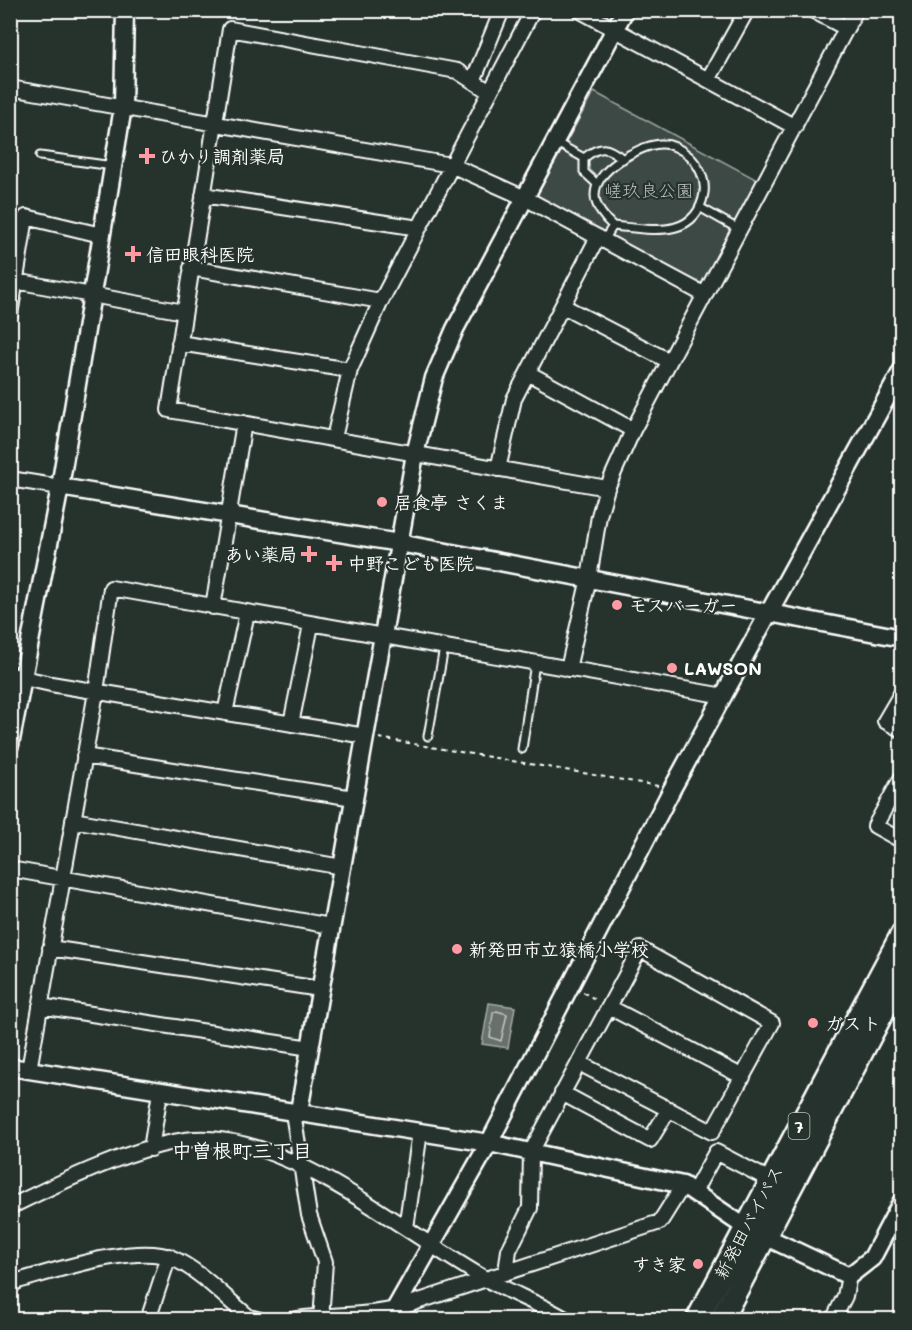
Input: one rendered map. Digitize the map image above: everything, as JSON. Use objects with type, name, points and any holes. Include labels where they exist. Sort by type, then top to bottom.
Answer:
[{"type":"highway","name":"新発田バイパス","points":[[697,1320],[902,934]]},
{"type":"highway","name":"新発田バイパス","points":[[721,1320],[902,976]]},
{"type":"street","points":[[10,745],[16,676],[60,487],[123,107],[124,10]]},
{"type":"street","points":[[473,81],[501,10]]},
{"type":"street","points":[[334,438],[350,370],[381,301],[533,10]]},
{"type":"street","points":[[579,10],[795,127]]},
{"type":"street","points":[[321,1317],[325,1262],[309,1215],[294,1119],[299,1111],[415,454],[434,378],[455,329],[625,10]]},
{"type":"street","points":[[708,80],[747,10]]},
{"type":"street","points":[[812,10],[846,28]]},
{"type":"street","points":[[567,669],[607,489],[633,430],[856,10]]},
{"type":"street","points":[[490,92],[457,71],[230,28],[169,410],[607,489]]},
{"type":"street","points":[[10,88],[451,165],[525,198],[705,295]]},
{"type":"street","points":[[203,195],[419,228]]},
{"type":"street","points":[[10,315],[26,217],[101,235]]},
{"type":"street","points":[[498,469],[514,399],[601,239]]},
{"type":"street","points":[[191,268],[381,301]]},
{"type":"street","points":[[14,280],[184,312]]},
{"type":"street","points":[[563,306],[669,361]]},
{"type":"street","points":[[179,343],[350,370]]},
{"type":"street","points":[[395,1309],[489,1143],[672,789],[902,370]]},
{"type":"street","points":[[528,373],[633,430]]},
{"type":"street","points":[[213,607],[244,423]]},
{"type":"street","points":[[10,479],[399,543],[902,638]]},
{"type":"street","points":[[29,1070],[96,692],[111,588],[382,638],[724,696]]},
{"type":"street","points":[[225,713],[247,613]]},
{"type":"street","points":[[291,724],[310,625]]},
{"type":"street","points":[[16,676],[96,692],[365,735]]},
{"type":"street","points":[[902,692],[885,721],[902,729]]},
{"type":"street","points":[[84,756],[354,798]]},
{"type":"street","points":[[902,777],[876,826],[902,841]]},
{"type":"street","points":[[73,820],[342,867]]},
{"type":"street","points":[[10,869],[331,926]]},
{"type":"street","points":[[50,948],[320,989]]},
{"type":"street","points":[[506,1272],[509,1250],[530,1208],[531,1152],[640,949],[772,1023],[712,1132],[579,1063]]},
{"type":"street","points":[[40,1006],[310,1048]]},
{"type":"street","points":[[609,1007],[742,1077]]},
{"type":"street","points":[[10,1067],[160,1092],[299,1111],[489,1143],[689,1189],[745,1227],[849,1276]]},
{"type":"street","points":[[151,1149],[160,1092]]},
{"type":"street","points":[[562,1094],[650,1140],[669,1109]]},
{"type":"street","points":[[406,1228],[420,1132]]},
{"type":"street","points":[[10,1207],[75,1176],[151,1149],[194,1139],[241,1144],[301,1166],[406,1228],[485,1279],[550,1315],[567,1320]]},
{"type":"street","points":[[291,1320],[370,1314],[395,1309],[660,1222],[689,1189],[716,1152],[770,1180]]},
{"type":"street","points":[[832,1320],[845,1296],[849,1276],[872,1258],[902,1201]]},
{"type":"street","points":[[10,1286],[18,1281],[84,1262],[142,1253],[169,1256],[186,1265],[249,1317],[260,1320]]},
{"type":"street","points":[[148,1320],[169,1256]]},
{"type":"lane","points":[[555,142],[584,158]]},
{"type":"lane","points":[[661,144],[672,145],[684,152],[701,175],[704,188],[701,208],[688,221],[670,230],[613,226],[597,205],[595,193],[597,184],[622,159],[635,151],[661,144]]},
{"type":"lane","points":[[584,158],[596,148],[603,148],[610,149],[622,159]]},
{"type":"lane","points":[[40,156],[113,166]]},
{"type":"lane","points":[[584,158],[584,172],[597,184]]},
{"type":"lane","points":[[701,208],[740,230]]},
{"type":"lane","points":[[601,239],[613,226]]},
{"type":"lane","points":[[428,736],[444,648]]},
{"type":"lane","points":[[522,749],[535,663]]},
{"type":"path","points":[[365,735],[672,789]]},
{"type":"path","points":[[571,985],[609,1007]]},
{"type":"green space","name":"嵯玖良公園","points":[[594,92],[761,182],[703,287],[536,197]]},
{"type":"water","points":[[489,1003],[515,1007],[508,1048],[482,1044]]},
{"type":"place","name":"ひかり調剤薬局","points":[[147,156]]},
{"type":"place","name":"信田眼科医院","points":[[133,254]]},
{"type":"place","name":"居食亭 さくま","points":[[382,502]]},
{"type":"place","name":"あい薬局","points":[[309,554]]},
{"type":"place","name":"中野こども医院","points":[[334,563]]},
{"type":"place","name":"モスバーガー","points":[[617,605]]},
{"type":"place","name":"LAWSON","points":[[672,668]]},
{"type":"place","name":"新発田市立猿橋小学校","points":[[457,949]]},
{"type":"place","name":"ガスト","points":[[813,1023]]},
{"type":"place","name":"すき家","points":[[698,1264]]},
{"type":"district","name":"中曽根町三丁目","points":[[242,1150]]}]
